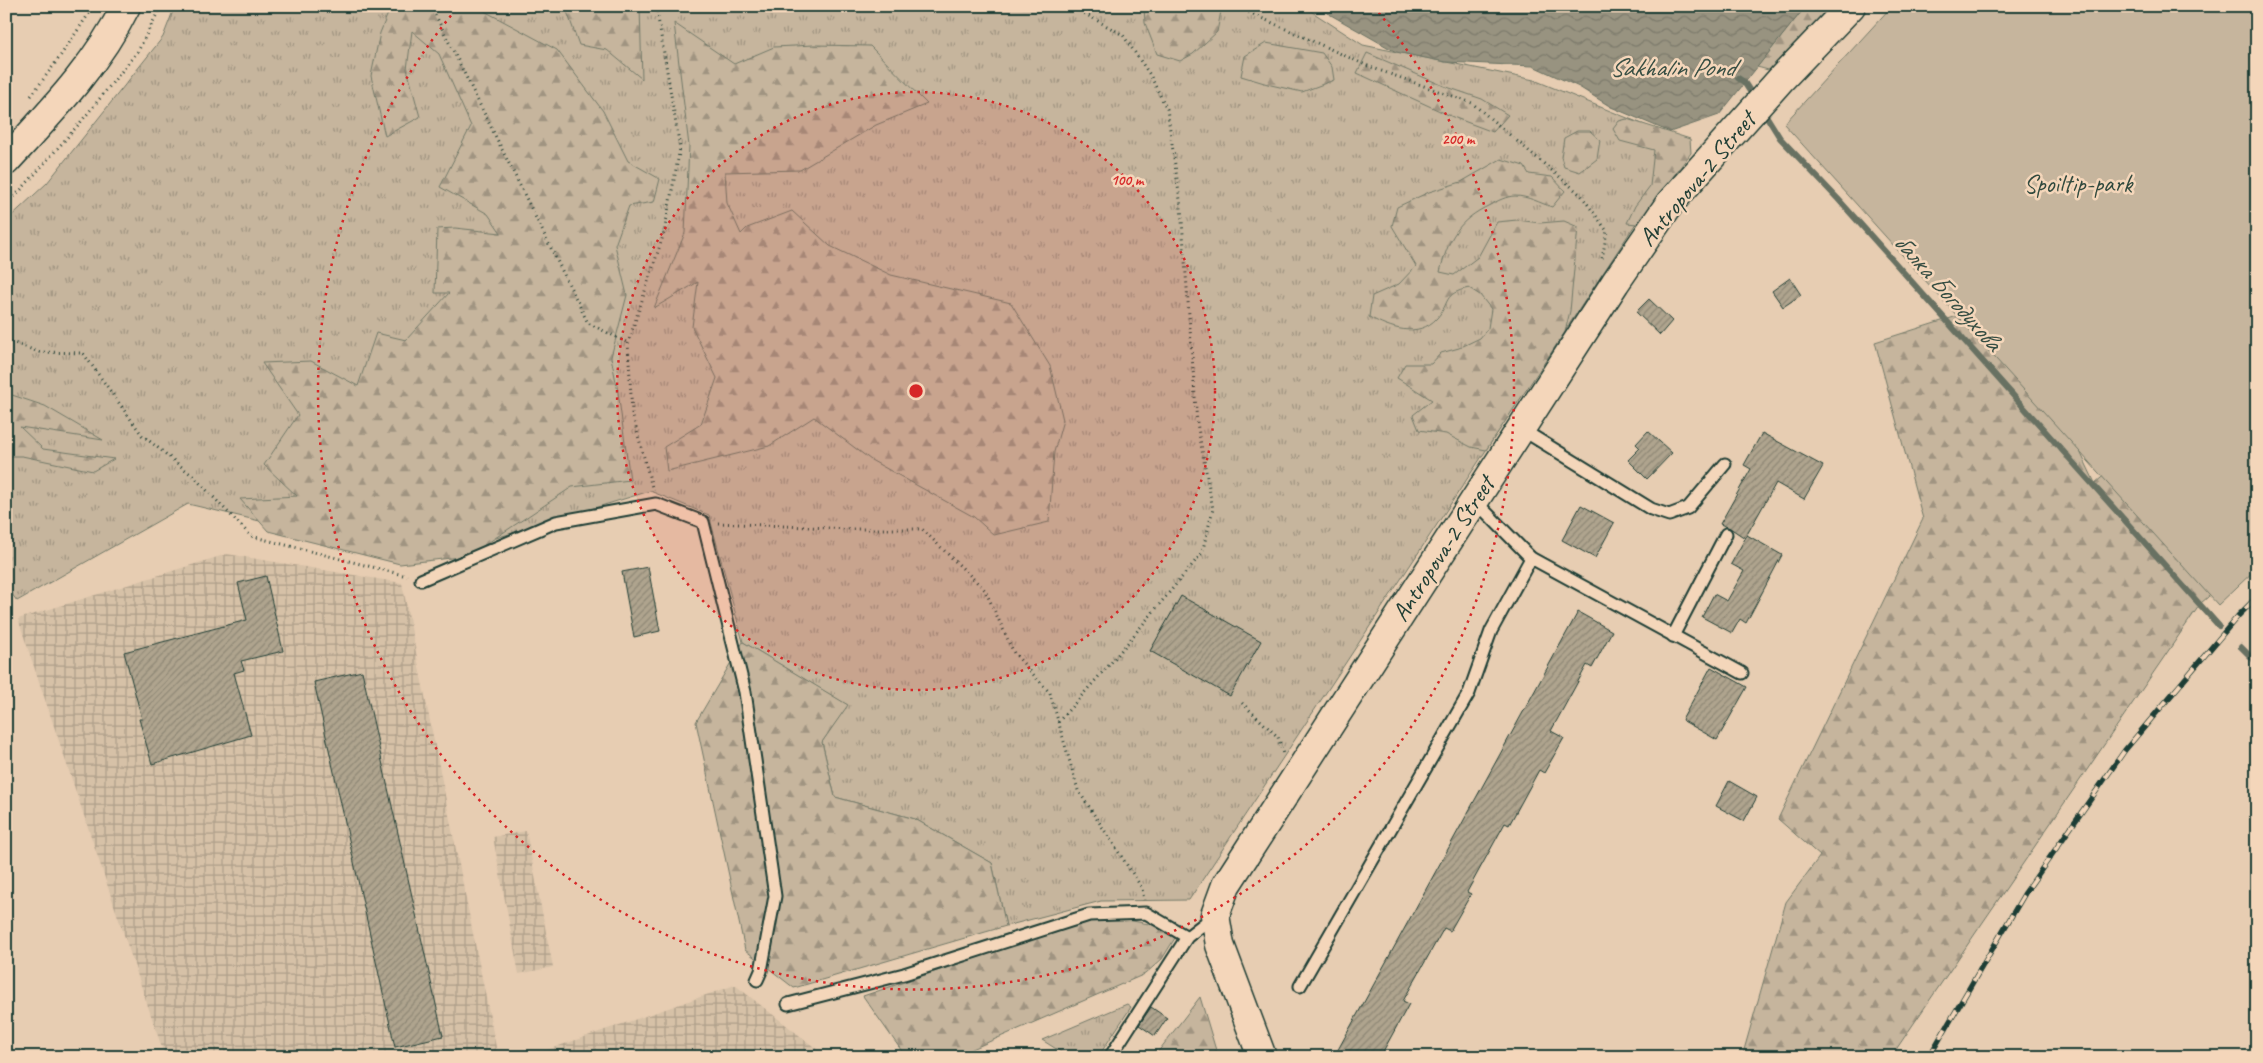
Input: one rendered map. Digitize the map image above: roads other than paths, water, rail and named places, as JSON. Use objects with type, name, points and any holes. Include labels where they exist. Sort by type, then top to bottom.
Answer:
[{"type":"street","points":[[6,161],[66,97],[118,22],[126,6]]},
{"type":"street","name":"Antropova-2 Street","points":[[1262,1057],[1220,945],[1215,915],[1226,885],[1615,283],[1670,203],[1782,78],[1851,6]]},
{"type":"lane","points":[[1521,429],[1651,509],[1669,515],[1688,508],[1725,464]]},
{"type":"lane","points":[[1475,501],[1531,558],[1742,673]]},
{"type":"lane","points":[[420,580],[556,522],[656,504],[703,522],[745,692],[775,896],[761,970],[757,980]]},
{"type":"lane","points":[[1673,636],[1726,534]]},
{"type":"lane","points":[[1300,986],[1469,693],[1491,631],[1531,558]]},
{"type":"lane","points":[[788,1004],[904,974],[1089,915],[1146,913],[1187,936]]},
{"type":"lane","points":[[1110,1057],[1187,936],[1215,915]]},
{"type":"water","name":"Sakhalin Pond","points":[[1315,6],[1806,6],[1719,115],[1670,132],[1611,107],[1579,87],[1533,66],[1445,62],[1396,52]]},
{"type":"waterway","name":"балка Богодухова","points":[[1738,78],[1744,82],[1755,99]]},
{"type":"waterway","name":"балка Богодухова","points":[[1762,109],[1780,138],[1838,199],[2219,626]]},
{"type":"waterway","name":"балка Богодухова","points":[[2241,647],[2257,663]]},
{"type":"railway","points":[[1929,1057],[2025,893],[2125,750],[2238,616],[2257,597]]},
{"type":"park label","name":"Spoiltip-park","points":[[2078,184]]}]
